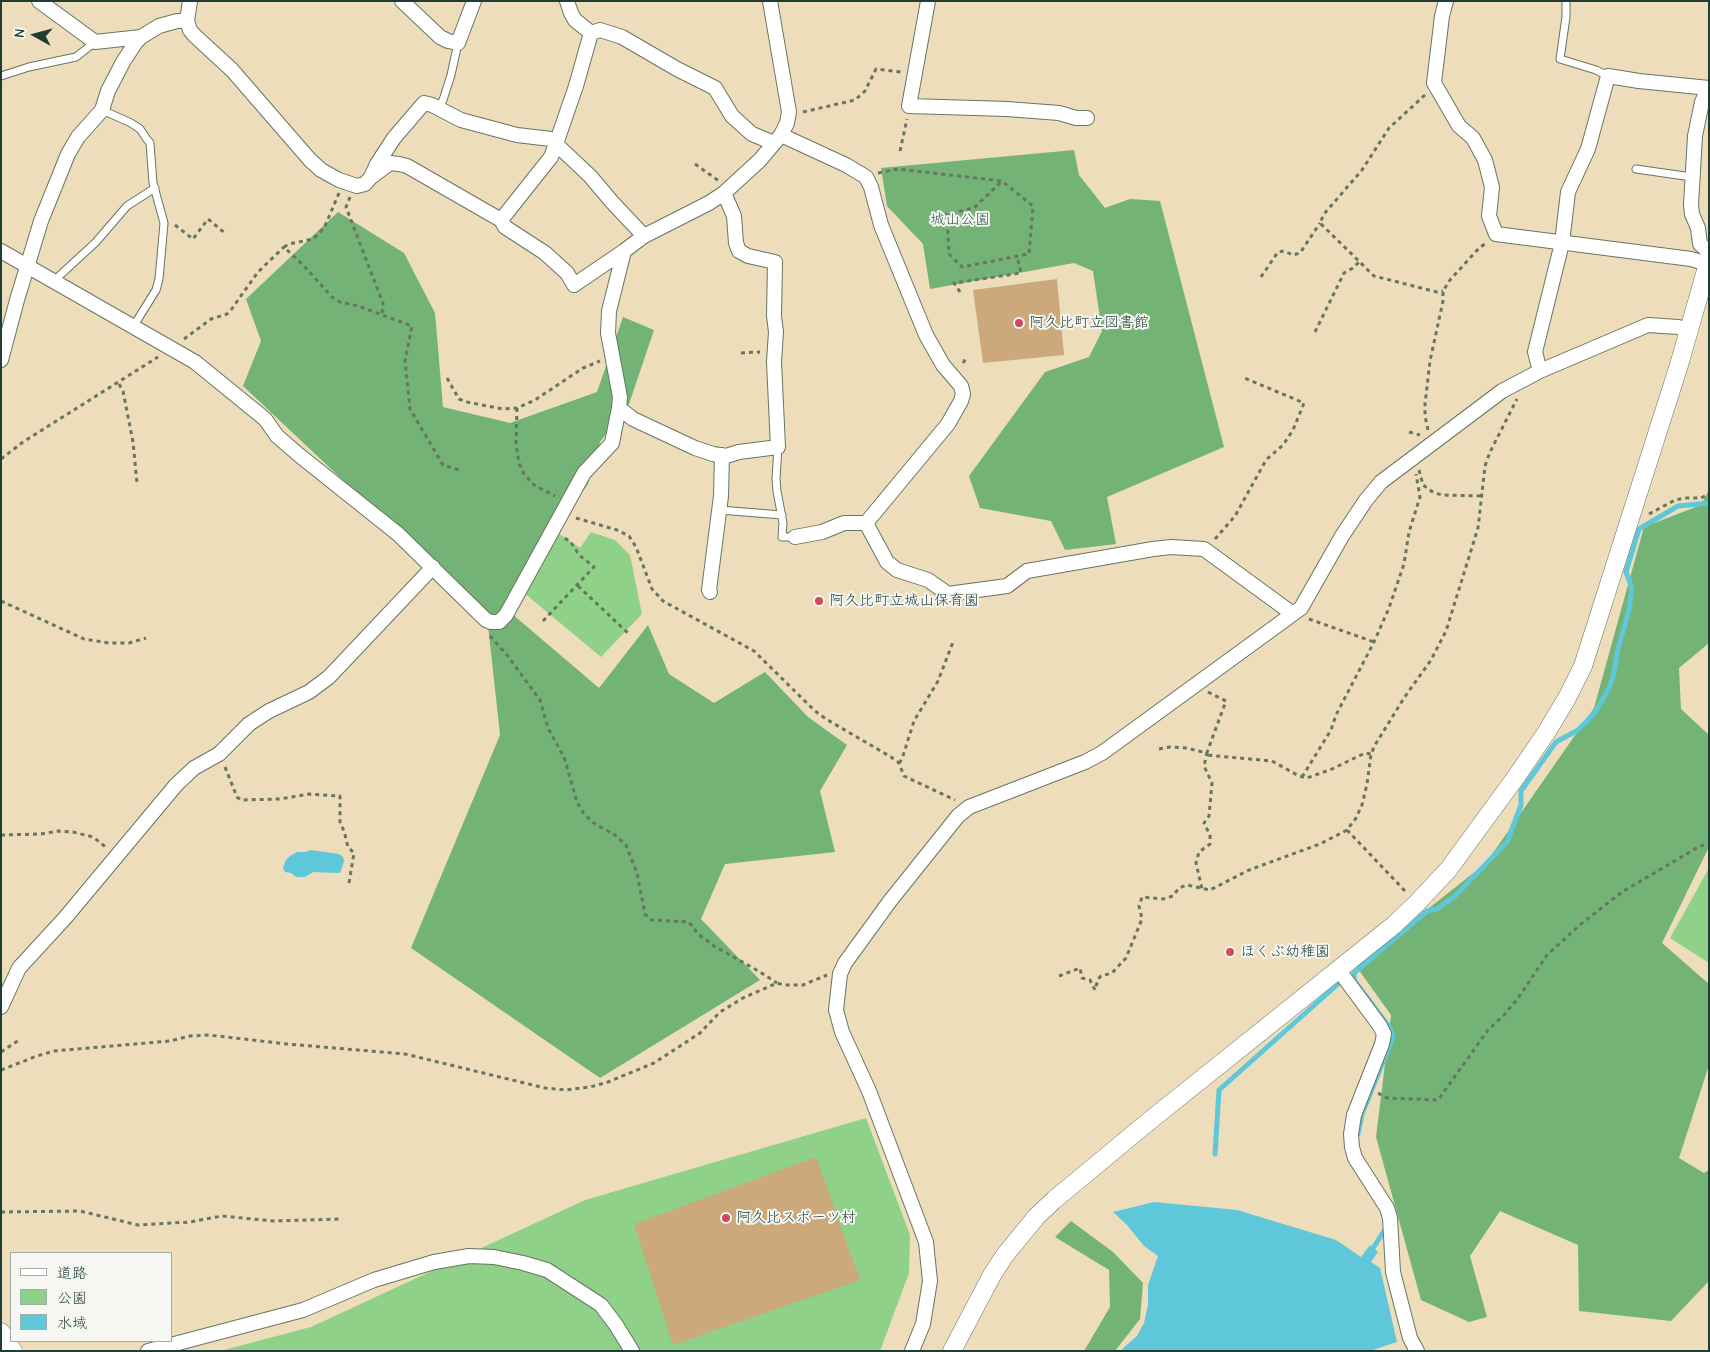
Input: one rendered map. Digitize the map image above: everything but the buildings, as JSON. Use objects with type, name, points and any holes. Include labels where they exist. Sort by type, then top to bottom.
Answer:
[{"type":"street","points":[[39,1],[95,42],[142,36],[159,26],[177,21],[188,12],[196,1]]},
{"type":"street","points":[[402,1],[440,37],[458,43],[474,1]]},
{"type":"street","points":[[567,1],[575,20],[591,33]]},
{"type":"street","points":[[188,12],[190,30],[194,35],[232,70],[310,160],[321,170],[349,184],[365,184],[371,177],[390,163],[407,166],[501,220],[505,227],[545,253],[567,273],[574,285],[644,236],[709,203],[727,191],[760,160],[777,139],[789,112],[770,1]]},
{"type":"street","points":[[928,1],[909,106],[1007,109],[1059,113],[1076,118],[1087,118]]},
{"type":"street","points":[[1446,1],[1442,16],[1434,83],[1459,126],[1473,138],[1485,160],[1492,187],[1489,216],[1496,234],[1691,259],[1708,258]]},
{"type":"street","points":[[591,33],[600,30],[622,37],[715,88],[732,116],[752,134],[777,139],[846,165],[866,177],[871,187],[881,225],[926,335],[943,365],[961,386],[963,394],[948,424],[866,523]]},
{"type":"street","points":[[501,220],[551,157],[576,86],[591,33]]},
{"type":"street","points":[[1,360],[41,221],[68,154],[78,137],[102,110],[108,91],[123,62],[142,36]]},
{"type":"street","points":[[952,1351],[992,1275],[1005,1255],[1037,1216],[1126,1140],[1394,925],[1417,903],[1448,870],[1476,833],[1546,733],[1567,698],[1583,666],[1679,365],[1688,330],[1703,298],[1708,258],[1700,244],[1698,228],[1692,214],[1692,177],[1694,136],[1702,102],[1708,88],[1608,76],[1588,149],[1568,192],[1562,242],[1535,352],[1540,371]]},
{"type":"street","points":[[371,177],[394,138],[424,103],[460,120],[517,136],[551,139],[590,176],[644,236]]},
{"type":"street","points":[[620,408],[633,419],[695,448],[722,455],[778,447],[774,362],[775,262],[748,256],[739,251],[736,243],[734,216],[727,191]]},
{"type":"street","points":[[1,251],[195,362],[265,419],[277,436],[398,534],[486,620],[491,622],[499,622],[506,615],[584,472],[612,443],[620,408],[618,381],[608,333],[609,311],[624,251]]},
{"type":"street","points":[[912,1351],[922,1324],[928,1295],[930,1272],[926,1242],[869,1091],[842,1032],[836,1010],[840,974],[890,901],[958,816],[969,806],[1085,762],[1102,753],[1301,608],[1342,536],[1366,500],[1381,482],[1495,396],[1540,371],[1648,325],[1678,327],[1688,330]]},
{"type":"street","points":[[710,592],[719,510],[722,455]]},
{"type":"street","points":[[794,537],[822,532],[844,523],[866,523]]},
{"type":"street","points":[[866,523],[887,562],[897,570],[928,580],[948,594],[1007,586],[1027,571],[1143,550],[1172,547],[1204,549],[1295,612]]},
{"type":"street","points":[[1,1007],[19,968],[65,918],[176,785],[194,768],[219,754],[249,724],[269,711],[309,692],[329,677],[433,567]]},
{"type":"street","points":[[1338,969],[1384,1034],[1382,1044],[1354,1114],[1351,1134],[1352,1148],[1355,1158],[1387,1208],[1390,1218],[1393,1272],[1410,1338],[1416,1351]]},
{"type":"street","points":[[148,1351],[304,1310],[374,1280],[434,1262],[469,1256],[494,1257],[547,1270],[601,1305],[632,1351]]},
{"type":"street","points":[[1,1332],[13,1351]]},
{"type":"lane","points":[[1566,1],[1566,17],[1560,59],[1596,70],[1608,76]]},
{"type":"lane","points":[[1,76],[29,67],[76,57],[95,42]]},
{"type":"lane","points":[[438,109],[451,75],[458,43]]},
{"type":"lane","points":[[102,110],[140,129],[150,143],[154,188],[163,219],[159,279],[156,290],[133,328]]},
{"type":"lane","points":[[1636,169],[1692,177]]},
{"type":"lane","points":[[55,282],[96,242],[127,206],[154,188]]},
{"type":"lane","points":[[778,447],[777,491],[783,523],[782,537],[794,537]]},
{"type":"lane","points":[[719,510],[782,515]]},
{"type":"path","points":[[788,117],[812,108],[855,100],[865,91],[876,70],[916,74]]},
{"type":"path","points":[[1261,277],[1278,252],[1284,251],[1293,255],[1300,252],[1324,214],[1362,170],[1389,128],[1436,86]]},
{"type":"path","points":[[900,151],[909,106]]},
{"type":"path","points":[[695,164],[727,191]]},
{"type":"path","points":[[866,177],[898,169],[1002,181],[1033,206],[1029,254],[962,267],[949,254],[947,214],[974,208],[1002,181]]},
{"type":"path","points":[[1,459],[23,442],[118,384],[172,348],[211,319],[227,314],[258,272],[284,247],[289,244],[313,239],[321,231],[349,184]]},
{"type":"path","points":[[349,184],[346,207],[384,306],[381,315]]},
{"type":"path","points":[[163,219],[167,219],[192,239],[208,219],[226,234]]},
{"type":"path","points":[[1320,223],[1374,276],[1437,292],[1443,291]]},
{"type":"path","points":[[1429,433],[1424,416],[1425,404],[1430,361],[1443,301],[1443,291],[1450,280],[1480,247],[1494,240],[1496,234]]},
{"type":"path","points":[[284,247],[304,265],[332,297],[340,302],[358,306],[412,326],[405,361],[410,409],[443,464],[462,471]]},
{"type":"path","points":[[960,292],[954,283],[1021,273],[1017,256]]},
{"type":"path","points":[[1315,332],[1344,273],[1359,262]]},
{"type":"path","points":[[741,354],[774,350]]},
{"type":"path","points":[[447,378],[459,399],[504,409],[517,408],[535,400],[583,368],[612,355]]},
{"type":"path","points":[[963,363],[967,357]]},
{"type":"path","points":[[1204,549],[1235,516],[1266,460],[1283,445],[1293,430],[1304,403],[1242,377]]},
{"type":"path","points":[[118,384],[123,391],[133,442],[136,483]]},
{"type":"path","points":[[1059,976],[1080,968],[1082,978],[1090,980],[1095,990],[1098,979],[1101,976],[1112,973],[1126,958],[1142,919],[1139,906],[1142,897],[1163,899],[1172,896],[1179,888],[1187,885],[1210,890],[1249,870],[1320,844],[1346,830],[1356,818],[1365,795],[1371,754],[1404,698],[1431,660],[1446,631],[1478,528],[1486,466],[1490,452],[1517,400],[1518,393],[1514,384]]},
{"type":"path","points":[[517,408],[516,444],[519,463],[524,474],[534,484],[561,499]]},
{"type":"path","points":[[1302,777],[1332,730],[1336,715],[1374,642],[1389,608],[1404,564],[1409,532],[1420,497],[1416,479],[1418,466],[1423,484],[1434,493],[1482,496]]},
{"type":"path","points":[[1630,518],[1639,520],[1674,500],[1701,498],[1709,494]]},
{"type":"path","points":[[562,514],[618,530],[629,536],[636,547],[652,589],[664,601],[754,651],[815,711],[876,750],[891,757],[899,763],[904,776],[969,806]]},
{"type":"path","points":[[543,621],[594,568],[579,554],[570,542],[552,531]]},
{"type":"path","points":[[578,586],[628,633]]},
{"type":"path","points":[[1,601],[84,639],[129,644],[146,638]]},
{"type":"path","points":[[1295,612],[1374,642]]},
{"type":"path","points":[[484,629],[507,655],[540,700],[548,728],[564,758],[577,802],[584,814],[595,824],[615,835],[626,845],[637,873],[645,914],[651,920],[690,922],[698,934],[714,946],[770,977],[777,983],[803,985],[833,972],[840,974]]},
{"type":"path","points":[[899,763],[914,721],[938,681],[953,642]]},
{"type":"path","points":[[1198,684],[1200,688],[1226,701],[1204,766],[1212,783],[1209,816],[1204,823],[1210,836],[1210,844],[1199,852],[1196,863],[1202,889]]},
{"type":"path","points":[[1159,749],[1170,747],[1186,748],[1207,753],[1206,755],[1272,761],[1302,777],[1313,777],[1365,753],[1371,754]]},
{"type":"path","points":[[219,754],[237,797],[241,800],[280,799],[308,794],[340,796],[340,822],[348,847],[354,853],[349,883]]},
{"type":"path","points":[[1346,830],[1417,903]]},
{"type":"path","points":[[1,835],[41,834],[58,831],[82,833],[93,837],[117,856]]},
{"type":"path","points":[[1377,1093],[1387,1098],[1438,1100],[1488,1030],[1519,997],[1547,956],[1582,924],[1622,892],[1700,846],[1709,844]]},
{"type":"path","points":[[1,1070],[37,1056],[54,1052],[170,1041],[190,1036],[209,1035],[405,1054],[545,1088],[566,1090],[590,1087],[608,1082],[654,1063],[700,1033],[720,1012],[744,998],[777,983]]},
{"type":"path","points":[[1,1052],[19,1040]]},
{"type":"path","points":[[1,1212],[80,1212],[138,1225],[190,1222],[222,1216],[273,1221],[341,1219]]},
{"type":"green space","name":"城山公園","points":[[1074,150],[1079,175],[1105,208],[1130,199],[1160,201],[1224,447],[1107,497],[1116,544],[1065,550],[1051,521],[980,508],[969,476],[1045,372],[1089,357],[1102,331],[1093,271],[1074,263],[930,289],[923,244],[887,206],[881,168]]},
{"type":"green space","points":[[338,212],[404,253],[435,313],[443,407],[510,423],[597,392],[623,317],[654,330],[629,404],[600,442],[588,484],[569,510],[511,613],[599,688],[648,625],[669,674],[714,703],[765,672],[808,717],[847,745],[820,791],[835,852],[725,864],[701,919],[760,980],[600,1078],[411,948],[500,735],[487,616],[243,386],[261,341],[246,299]]},
{"type":"green space","points":[[1709,490],[1709,643],[1679,668],[1681,709],[1709,735],[1709,847],[1662,943],[1709,984],[1709,1065],[1679,1158],[1704,1173],[1709,1170],[1709,1281],[1671,1321],[1579,1311],[1578,1245],[1500,1211],[1470,1256],[1487,1317],[1469,1322],[1421,1300],[1376,1137],[1391,1015],[1356,966],[1486,863],[1594,708],[1644,527],[1701,505]]},
{"type":"green space","points":[[591,532],[615,540],[630,555],[642,614],[601,657],[523,592],[558,533],[580,548]]},
{"type":"green space","points":[[1709,868],[1709,963],[1670,938]]},
{"type":"green space","name":"阿久比スポーツ村","points":[[866,1118],[910,1235],[909,1273],[880,1351],[220,1351],[311,1327],[585,1200]]},
{"type":"green space","points":[[1071,1221],[1113,1252],[1143,1283],[1140,1319],[1115,1351],[1084,1351],[1110,1307],[1109,1270],[1055,1237]]},
{"type":"water","points":[[311,850],[339,854],[343,857],[344,861],[341,871],[339,873],[313,872],[305,877],[296,877],[291,873],[285,872],[283,868],[290,856],[297,852]]},
{"type":"water","points":[[1154,1202],[1237,1210],[1336,1240],[1361,1257],[1370,1245],[1378,1252],[1371,1262],[1380,1268],[1397,1342],[1370,1351],[1120,1351],[1137,1336],[1144,1323],[1148,1305],[1148,1285],[1158,1256],[1144,1246],[1127,1225],[1113,1212]]},
{"type":"waterway","points":[[1358,1134],[1362,1114],[1393,1037],[1390,1028],[1354,980],[1354,973],[1427,911],[1437,909],[1455,896],[1507,842],[1521,805],[1521,791],[1556,742],[1578,730],[1587,721],[1596,711],[1609,688],[1629,610],[1632,588],[1626,572],[1639,529],[1678,506],[1709,503]]},
{"type":"waterway","points":[[1215,1154],[1219,1090],[1338,984]]},
{"type":"waterway","points":[[1370,1253],[1384,1231]]},
{"type":"place","name":"阿久比町立図書館","points":[[1019,323]]},
{"type":"place","name":"阿久比町立城山保育園","points":[[819,601]]},
{"type":"place","name":"ほくぶ幼稚園","points":[[1230,952]]},
{"type":"place","name":"阿久比スポーツ村","points":[[726,1218]]}]
